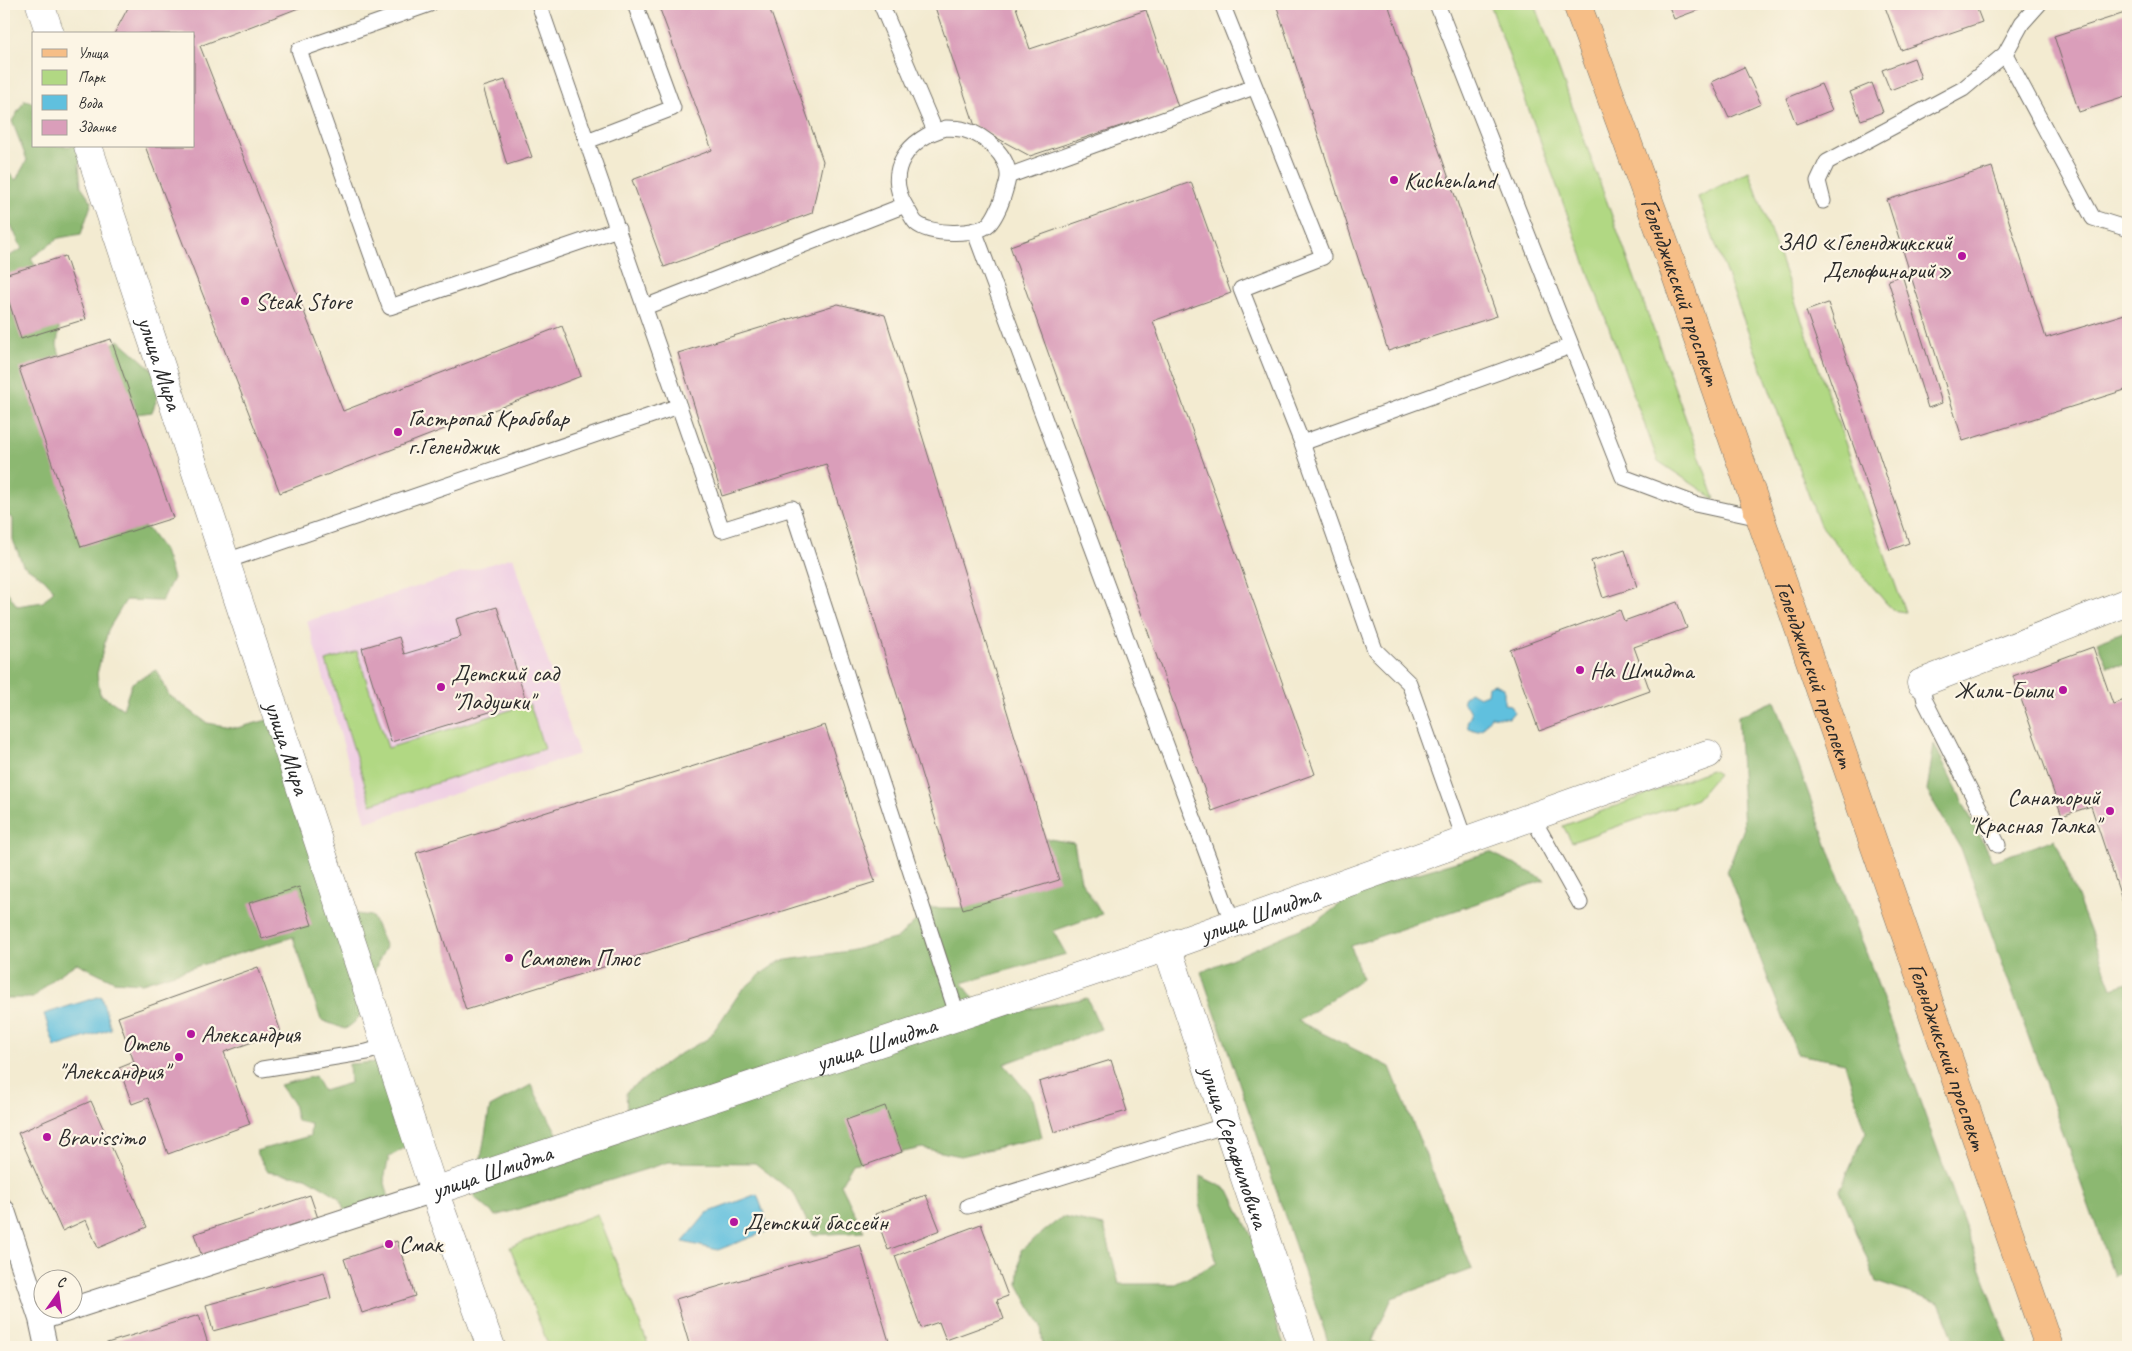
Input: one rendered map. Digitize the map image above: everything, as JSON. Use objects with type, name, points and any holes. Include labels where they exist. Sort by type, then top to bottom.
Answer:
[{"type":"main road","name":"Геленджикский проспект","points":[[1577,4],[1673,267],[2049,1347]]},
{"type":"street","points":[[40,4],[49,32]]},
{"type":"street","name":"улица Мира","points":[[89,148],[434,1191],[491,1347]]},
{"type":"street","points":[[1921,684],[2128,602]]},
{"type":"street","name":"улица Шмидта","points":[[40,1319],[434,1191],[1168,947],[1708,754]]},
{"type":"street","name":"улица Серафимовича","points":[[1168,947],[1302,1347]]},
{"type":"street","points":[[5,1216],[40,1319],[46,1347]]},
{"type":"lane","points":[[430,4],[299,50],[390,307],[618,229]]},
{"type":"lane","points":[[539,4],[722,530],[792,508],[958,1017]]},
{"type":"lane","points":[[587,141],[673,108],[636,4]]},
{"type":"lane","points":[[881,4],[935,131]]},
{"type":"lane","points":[[1222,4],[1323,257],[1240,289],[1302,443],[1375,650],[1409,683],[1465,841]]},
{"type":"lane","points":[[1437,4],[1623,477],[1695,504],[1760,518]]},
{"type":"lane","points":[[1823,201],[1818,181],[1827,162],[1963,89],[2005,54],[2022,24],[2039,4]]},
{"type":"lane","points":[[2005,54],[2092,218],[2128,229]]},
{"type":"lane","points":[[1008,176],[1254,87]]},
{"type":"lane","points":[[946,128],[966,130],[990,142],[1004,160],[1008,176],[1001,202],[989,224],[969,232],[943,233],[917,223],[900,198],[895,180],[903,158],[914,144],[926,134],[946,128]]},
{"type":"lane","points":[[645,307],[905,205]]},
{"type":"lane","points":[[974,230],[1233,924]]},
{"type":"lane","points":[[1302,443],[1571,346]]},
{"type":"lane","points":[[226,561],[679,406]]},
{"type":"lane","points":[[1921,684],[1925,701],[1998,845]]},
{"type":"lane","points":[[1532,817],[1580,903]]},
{"type":"lane","points":[[262,1069],[367,1052],[386,1046]]},
{"type":"lane","points":[[968,1206],[1227,1125]]},
{"type":"shaded area","name":"Детский сад \"Ладушки\"","points":[[513,557],[579,754],[366,822],[307,621]]},
{"type":"green space","points":[[1490,4],[1535,4],[1715,499],[1658,461]]},
{"type":"green space","points":[[25,100],[32,102],[32,148],[85,148],[87,154],[79,164],[81,186],[92,202],[81,234],[59,238],[31,258],[61,314],[57,345],[68,383],[80,361],[119,340],[164,380],[152,412],[120,416],[106,514],[148,529],[164,551],[173,578],[162,601],[126,600],[108,630],[97,674],[100,694],[123,709],[132,683],[156,670],[169,695],[207,723],[237,728],[275,718],[341,912],[372,916],[386,947],[374,972],[362,1012],[353,1024],[345,1029],[321,1020],[293,937],[142,983],[114,981],[77,963],[54,978],[33,998],[4,998],[4,587],[17,606],[43,602],[54,590],[44,579],[23,565],[13,540],[13,519],[4,513],[4,447],[7,443],[4,440],[4,259],[22,249],[11,225],[4,222],[4,169],[16,180],[27,160],[12,121]]},
{"type":"green space","points":[[1749,171],[1905,612],[1892,610],[1819,523],[1698,197]]},
{"type":"green space","points":[[2128,630],[2128,665],[2107,666],[2097,642]]},
{"type":"green space","points":[[357,651],[388,748],[530,704],[544,749],[371,804],[326,661]]},
{"type":"green space","points":[[1775,701],[2009,1347],[1957,1347],[1939,1303],[1876,1282],[1840,1190],[1866,1132],[1845,1063],[1797,1054],[1727,872],[1744,828],[1738,716]]},
{"type":"green space","points":[[1934,744],[1992,861],[2055,839],[2112,988],[2128,983],[2128,1270],[2114,1276],[1962,851],[1927,791]]},
{"type":"green space","points":[[1711,770],[1718,774],[1697,799],[1572,842],[1563,826]]},
{"type":"green space","points":[[1037,837],[1074,843],[1081,881],[1102,914],[1053,931],[1066,954],[962,983],[988,1017],[1087,998],[1101,1029],[1004,1064],[1033,1099],[1042,1137],[961,1156],[922,1148],[853,1163],[841,1184],[864,1232],[813,1235],[794,1193],[755,1163],[669,1162],[496,1216],[474,1197],[490,1107],[531,1085],[559,1137],[627,1110],[626,1092],[676,1056],[709,1038],[741,991],[780,961],[849,951],[898,938],[929,908],[963,908]]},
{"type":"green space","points":[[1490,852],[1545,880],[1351,946],[1362,979],[1298,1021],[1390,1067],[1472,1269],[1392,1298],[1372,1342],[1382,1347],[1330,1347],[1201,972],[1318,921],[1357,891]]},
{"type":"green space","points":[[378,1062],[413,1143],[389,1157],[384,1179],[390,1202],[346,1214],[339,1197],[306,1177],[268,1172],[256,1151],[310,1136],[311,1124],[297,1121],[293,1103],[280,1085],[315,1076],[323,1091],[350,1083],[349,1064]]},
{"type":"green space","points":[[1200,1176],[1229,1190],[1265,1264],[1277,1325],[1285,1347],[1043,1347],[1041,1327],[1018,1284],[1021,1250],[1062,1217],[1104,1226],[1119,1284],[1175,1284],[1217,1263],[1200,1204]]},
{"type":"green space","points":[[597,1214],[649,1347],[549,1347],[510,1247]]},
{"type":"water","points":[[1495,684],[1504,688],[1504,704],[1511,705],[1514,712],[1509,718],[1491,716],[1483,728],[1477,731],[1468,728],[1467,722],[1471,715],[1470,710],[1464,704],[1463,698],[1470,692],[1479,697],[1487,694],[1488,686]]},
{"type":"water","points":[[101,996],[111,1029],[55,1047],[44,1014]]},
{"type":"water","name":"Детский бассейн","points":[[757,1194],[770,1230],[718,1250],[683,1242],[707,1213]]},
{"type":"building","points":[[130,4],[309,4],[200,46],[343,411],[562,326],[581,376],[280,493],[146,148],[195,148],[195,32],[115,32]]},
{"type":"building","points":[[658,4],[768,4],[823,161],[812,213],[664,267],[632,180],[712,150]]},
{"type":"building","points":[[934,4],[1015,4],[1030,49],[1146,10],[1178,107],[1030,156],[975,126]]},
{"type":"building","points":[[1276,4],[1388,4],[1497,316],[1388,351]]},
{"type":"building","points":[[1668,4],[1714,4],[1674,19]]},
{"type":"building","points":[[1884,4],[1975,4],[1982,22],[1901,50]]},
{"type":"building","points":[[2128,12],[2128,96],[2079,112],[2054,36]]},
{"type":"building","points":[[1914,58],[1921,78],[1890,90],[1882,70]]},
{"type":"building","points":[[1744,67],[1761,104],[1729,118],[1712,82]]},
{"type":"building","points":[[505,80],[532,157],[507,165],[483,87]]},
{"type":"building","points":[[1872,83],[1883,112],[1861,120],[1850,92]]},
{"type":"building","points":[[1821,84],[1832,110],[1796,124],[1786,98]]},
{"type":"building","name":"ЗАО «Геленджикский Дельфинарий»","points":[[1992,167],[2046,338],[2128,313],[2128,389],[1963,441],[1887,200]]},
{"type":"building","points":[[1191,182],[1231,293],[1153,321],[1315,774],[1212,811],[1010,246]]},
{"type":"building","points":[[65,256],[86,319],[21,339],[4,287],[4,275]]},
{"type":"building","points":[[1902,275],[1942,403],[1928,408],[1888,280]]},
{"type":"building","points":[[1828,303],[1909,543],[1890,550],[1806,311]]},
{"type":"building","points":[[838,304],[885,315],[1059,880],[963,909],[826,464],[722,496],[678,353]]},
{"type":"building","points":[[111,339],[173,518],[81,547],[19,368]]},
{"type":"building","points":[[1625,550],[1637,587],[1603,598],[1591,561]]},
{"type":"building","name":"На Шмидта","points":[[1677,602],[1687,628],[1634,647],[1650,691],[1539,731],[1510,650],[1620,610],[1624,621]]},
{"type":"building","points":[[497,607],[526,701],[391,742],[362,648],[399,637],[404,654],[461,637],[456,619]]},
{"type":"building","name":"Санаторий \"Красная Талка\"","points":[[2093,647],[2113,704],[2128,699],[2128,918],[2091,806],[2062,816],[2013,676]]},
{"type":"building","points":[[825,725],[875,882],[466,1010],[416,853]]},
{"type":"building","points":[[299,887],[312,925],[262,939],[249,903]]},
{"type":"building","name":"Отель \"Александрия\"","points":[[258,967],[281,1032],[224,1052],[250,1124],[168,1154],[148,1098],[132,1104],[119,1068],[134,1062],[118,1017]]},
{"type":"building","points":[[1111,1060],[1127,1111],[1054,1132],[1039,1082]]},
{"type":"building","points":[[91,1101],[147,1227],[98,1248],[86,1220],[62,1231],[18,1133]]},
{"type":"building","points":[[885,1106],[902,1152],[863,1166],[846,1120]]},
{"type":"building","points":[[310,1195],[320,1224],[204,1262],[194,1234]]},
{"type":"building","points":[[926,1195],[940,1230],[888,1250],[875,1214]]},
{"type":"building","points":[[981,1224],[1008,1296],[997,1300],[1004,1319],[946,1340],[939,1322],[921,1328],[895,1256]]},
{"type":"building","points":[[397,1241],[415,1296],[362,1313],[344,1259]]},
{"type":"building","points":[[860,1245],[890,1345],[882,1347],[690,1347],[676,1299]]},
{"type":"building","points":[[324,1272],[331,1298],[213,1331],[206,1305]]},
{"type":"building","points":[[199,1315],[209,1347],[94,1347]]},
{"type":"place","name":"Kuchenland","points":[[1394,180]]},
{"type":"place","name":"ЗАО «Геленджикский Дельфинарий»","points":[[1962,256]]},
{"type":"place","name":"Steak Store","points":[[245,301]]},
{"type":"place","name":"Гастропаб Крабовар г.Геленджик","points":[[398,432]]},
{"type":"place","name":"На Шмидта","points":[[1580,670]]},
{"type":"place","name":"Детский сад \"Ладушки\"","points":[[441,687]]},
{"type":"place","name":"Жили-Были","points":[[2063,690]]},
{"type":"place","name":"Санаторий \"Красная Талка\"","points":[[2110,811]]},
{"type":"place","name":"Самолет Плюс","points":[[509,958]]},
{"type":"place","name":"Александрия","points":[[191,1034]]},
{"type":"place","name":"Отель \"Александрия\"","points":[[179,1057]]},
{"type":"place","name":"Bravissimo","points":[[47,1137]]},
{"type":"place","name":"Детский бассейн","points":[[734,1222]]},
{"type":"place","name":"Смак","points":[[389,1244]]}]
